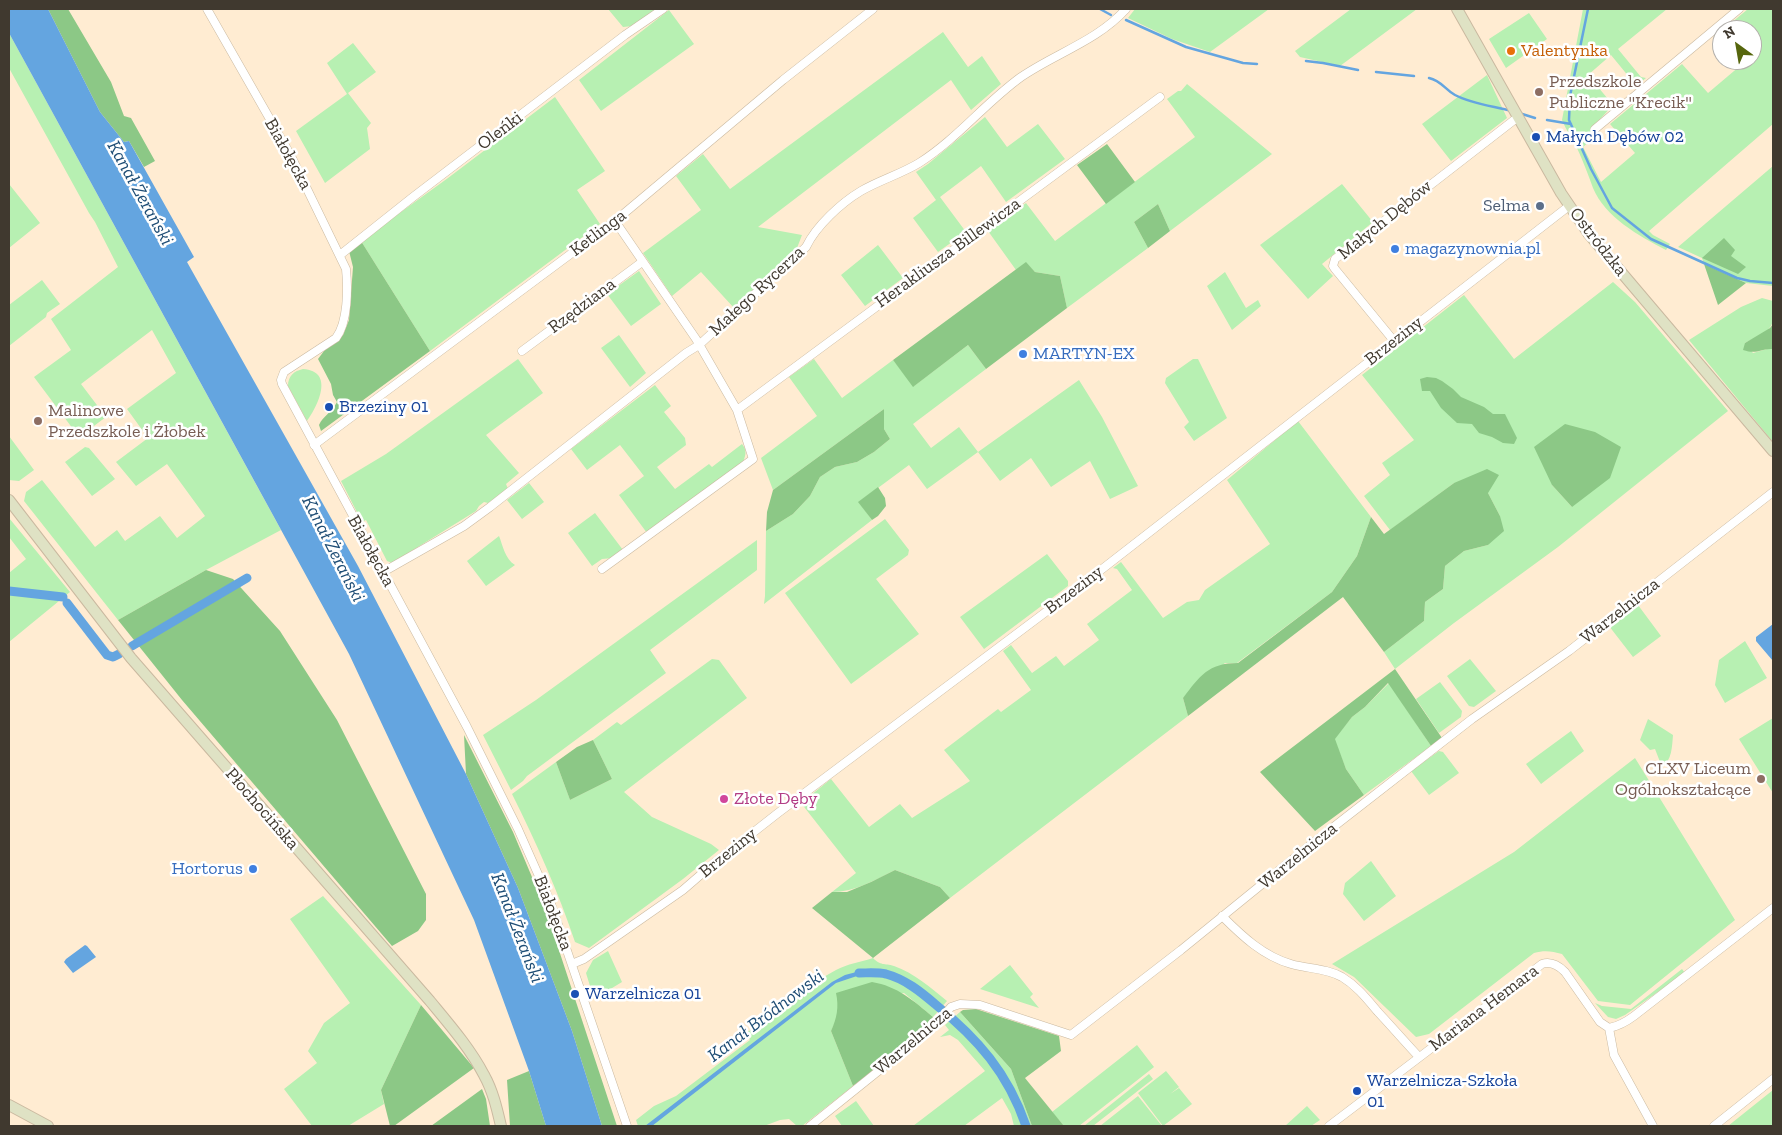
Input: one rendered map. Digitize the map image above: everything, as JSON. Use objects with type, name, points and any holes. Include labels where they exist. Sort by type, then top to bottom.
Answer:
[{"type":"main road","name":"Ostródzka","points":[[1457,9],[1569,206],[1597,244],[1773,451]]},
{"type":"main road","name":"Płochocińska","points":[[9,500],[131,658],[430,1000],[469,1050],[485,1076],[496,1104],[501,1126]]},
{"type":"main road","points":[[9,1105],[48,1126]]},
{"type":"street","name":"Białołęcka","points":[[207,9],[291,156],[346,270],[348,286],[341,331],[336,338],[284,372],[281,380],[467,727],[518,829],[550,901],[626,1124]]},
{"type":"street","name":"Oleńki","points":[[340,255],[625,35],[663,9]]},
{"type":"street","name":"Ketlinga","points":[[314,444],[615,221],[783,80],[873,9]]},
{"type":"street","name":"Małego Rycerza","points":[[383,572],[471,521],[686,353],[699,345],[806,248],[820,225],[848,201],[860,192],[898,175],[930,156],[1022,76],[1092,37],[1126,9]]},
{"type":"street","points":[[1595,129],[1739,9]]},
{"type":"street","name":"Herakliusza Billewicza","points":[[737,410],[1160,97]]},
{"type":"street","name":"Małych Dębów","points":[[1394,341],[1335,269],[1333,266],[1335,259],[1518,117]]},
{"type":"street","name":"Brzeziny","points":[[572,964],[584,958],[683,890],[778,813],[1079,587],[1569,206]]},
{"type":"street","points":[[602,569],[753,459],[737,410],[696,338],[615,221]]},
{"type":"street","name":"Rzędziana","points":[[522,351],[642,262]]},
{"type":"street","name":"Warzelnicza","points":[[810,1126],[938,1022],[951,1007],[960,1004],[980,1005],[1071,1035],[1472,719],[1563,655],[1773,492]]},
{"type":"street","points":[[1653,1126],[1614,1054],[1609,1028],[1623,1024],[1634,1016],[1773,908]]},
{"type":"street","points":[[1222,916],[1247,940],[1260,950],[1279,960],[1327,971],[1343,978],[1365,997],[1419,1057]]},
{"type":"street","name":"Mariana Hemara","points":[[1329,1126],[1539,966],[1546,963],[1559,966],[1565,972],[1600,1022],[1609,1028]]},
{"type":"street","points":[[1714,1126],[1773,1080]]},
{"type":"green space","points":[[48,9],[68,9],[111,82],[124,116],[131,118],[155,161],[144,167],[129,141],[124,142],[100,112]]},
{"type":"green space","points":[[608,9],[658,9],[633,26],[623,27]]},
{"type":"green space","points":[[1135,9],[1269,9],[1210,52],[1172,39],[1128,18]]},
{"type":"green space","points":[[1351,9],[1417,9],[1340,66],[1300,57],[1295,51]]},
{"type":"green space","points":[[1583,9],[1667,9],[1618,49],[1641,77],[1646,78],[1634,88],[1634,83],[1611,55],[1588,75],[1613,105],[1592,128],[1598,134],[1583,147],[1601,182],[1635,153],[1610,124],[1682,64],[1708,93],[1735,70],[1762,70],[1762,20],[1735,20],[1748,9],[1773,9],[1773,124],[1649,231],[1670,244],[1666,250],[1624,225],[1614,217],[1598,198],[1577,148],[1562,120]]},
{"type":"green space","points":[[669,10],[694,44],[601,111],[579,80]]},
{"type":"green space","points":[[1529,13],[1547,39],[1506,68],[1489,39]]},
{"type":"green space","points":[[943,32],[968,67],[982,56],[1001,84],[971,110],[951,80],[758,227],[802,235],[797,248],[734,308],[701,272],[672,296],[643,253],[701,210],[676,176],[703,154],[730,189]]},
{"type":"green space","points":[[9,33],[281,530],[118,620],[24,501],[26,492],[42,480],[95,547],[117,530],[125,541],[160,516],[177,538],[205,516],[167,464],[136,486],[116,462],[148,438],[127,409],[176,373],[152,330],[81,384],[106,417],[79,437],[34,377],[71,350],[51,319],[118,267],[9,68]]},
{"type":"green space","points":[[353,43],[376,72],[348,93],[371,123],[367,128],[370,149],[325,183],[296,131],[347,94],[327,63]]},
{"type":"green space","points":[[1487,75],[1507,118],[1451,161],[1422,124]]},
{"type":"green space","points":[[1187,84],[1272,154],[1170,231],[1158,204],[1134,222],[1148,248],[1067,308],[1060,276],[1035,272],[1026,263],[1016,270],[988,231],[1026,203],[1055,241],[1195,137],[1167,99],[1181,91]]},
{"type":"green space","points":[[555,97],[605,171],[577,190],[600,224],[430,351],[361,241]]},
{"type":"green space","points":[[985,117],[1007,147],[1038,124],[1065,159],[1006,202],[981,166],[940,197],[966,232],[938,252],[913,218],[936,200],[916,172]]},
{"type":"green space","points":[[1107,144],[1135,182],[1106,204],[1077,165]]},
{"type":"green space","points":[[1773,166],[1773,286],[1746,283],[1704,264],[1702,258],[1678,247]]},
{"type":"green space","points":[[9,184],[40,223],[9,248]]},
{"type":"green space","points":[[1342,184],[1373,222],[1322,264],[1333,276],[1308,299],[1260,245]]},
{"type":"green space","points":[[1158,204],[1170,231],[1148,248],[1134,222]]},
{"type":"green space","points":[[1724,238],[1735,250],[1731,256],[1746,267],[1738,274],[1702,258]]},
{"type":"green space","points":[[361,241],[430,351],[321,431],[319,425],[337,402],[333,395],[331,384],[318,359],[324,351],[343,335],[349,320],[353,267],[349,251]]},
{"type":"green space","points":[[878,245],[903,278],[865,306],[841,275]]},
{"type":"green space","points":[[1026,262],[1035,272],[1060,276],[1067,308],[986,369],[968,345],[913,387],[893,360]]},
{"type":"green space","points":[[1704,264],[1746,283],[1718,305]]},
{"type":"green space","points":[[639,271],[661,304],[631,326],[607,294]]},
{"type":"green space","points":[[1225,272],[1246,308],[1258,300],[1261,306],[1232,330],[1207,286]]},
{"type":"green space","points":[[42,280],[60,304],[9,346],[9,305]]},
{"type":"green space","points":[[1613,282],[1635,302],[1728,411],[1558,547],[1395,669],[1384,652],[1424,621],[1425,602],[1443,589],[1445,566],[1464,551],[1488,545],[1500,516],[1488,493],[1454,483],[1390,530],[1364,496],[1390,475],[1382,463],[1414,440],[1362,375],[1464,295],[1514,359]],"holes":[[[1570,425],[1572,507],[1552,485]]]},
{"type":"green space","points":[[1762,298],[1773,301],[1774,318],[1770,328],[1745,343],[1753,353],[1773,349],[1773,442],[1689,340],[1741,307]]},
{"type":"green space","points":[[1773,324],[1773,349],[1756,352],[1743,350],[1745,343],[1770,328]]},
{"type":"green space","points":[[619,335],[646,373],[630,387],[601,348]]},
{"type":"green space","points":[[968,345],[986,369],[913,424],[931,448],[959,427],[978,452],[927,489],[909,465],[859,502],[872,520],[764,604],[766,531],[793,514],[810,496],[820,477],[835,467],[857,462],[874,452],[890,439],[884,429],[884,409],[773,490],[761,458],[817,416],[789,377],[814,359],[842,398],[893,360],[914,386]]},
{"type":"green space","points":[[518,359],[543,393],[486,435],[519,473],[506,484],[508,489],[488,503],[484,502],[476,511],[392,563],[387,561],[366,520],[362,522],[341,481],[386,454]]},
{"type":"green space","points":[[1193,359],[1198,359],[1227,418],[1194,441],[1184,427],[1189,422],[1165,383],[1166,378]]},
{"type":"green space","points":[[303,369],[313,371],[319,376],[321,382],[321,390],[316,407],[307,421],[288,386],[292,374]]},
{"type":"green space","points":[[1427,377],[1442,381],[1461,397],[1484,407],[1493,414],[1505,414],[1517,438],[1514,444],[1503,443],[1479,433],[1472,424],[1457,423],[1441,408],[1430,391],[1422,391],[1420,379]]},
{"type":"green space","points":[[1079,380],[1102,417],[1138,486],[1110,499],[1090,461],[1051,487],[1031,458],[1000,481],[978,452]]},
{"type":"green space","points":[[655,385],[671,406],[664,412],[685,438],[686,445],[657,467],[675,489],[709,464],[712,467],[742,444],[746,453],[743,462],[647,533],[619,495],[644,476],[620,445],[587,470],[571,449]]},
{"type":"green space","points":[[884,409],[884,429],[890,439],[874,452],[857,462],[835,467],[820,477],[810,496],[793,514],[766,531],[767,512],[773,490]]},
{"type":"green space","points":[[1298,421],[1371,517],[1357,556],[1332,592],[1237,663],[1225,663],[1183,698],[1188,716],[950,898],[940,887],[895,870],[857,888],[832,892],[856,873],[801,803],[831,779],[869,827],[900,804],[912,818],[970,781],[944,750],[998,709],[1001,712],[1031,690],[1003,651],[1011,645],[1032,673],[1056,656],[1064,666],[1099,640],[1087,624],[1132,590],[1117,569],[1113,568],[1121,562],[1163,618],[1187,602],[1199,600],[1205,590],[1270,544],[1227,480]]},
{"type":"green space","points":[[1565,424],[1595,432],[1621,447],[1610,478],[1572,507],[1552,485],[1534,447]]},
{"type":"green space","points":[[9,436],[34,470],[19,481],[9,480]]},
{"type":"green space","points":[[85,447],[89,448],[115,479],[92,496],[65,462]]},
{"type":"green space","points":[[1487,469],[1499,475],[1488,493],[1500,516],[1504,531],[1488,545],[1464,551],[1445,566],[1443,589],[1425,602],[1424,621],[1384,652],[1343,597],[1188,716],[1183,698],[1200,677],[1219,665],[1238,663],[1332,592],[1357,556],[1371,517],[1384,534],[1454,483]]},
{"type":"green space","points":[[529,483],[544,502],[522,519],[507,500]]},
{"type":"green space","points":[[878,487],[885,498],[886,506],[872,520],[858,502]]},
{"type":"green space","points":[[595,513],[623,550],[613,558],[602,559],[592,566],[568,533]]},
{"type":"green space","points":[[9,518],[70,592],[9,642],[9,573],[26,559],[9,537]]},
{"type":"green space","points":[[885,519],[909,550],[908,555],[876,579],[919,634],[851,684],[785,593]]},
{"type":"green space","points":[[499,536],[507,556],[515,565],[486,586],[467,561]]},
{"type":"green space","points":[[757,540],[757,570],[650,650],[666,673],[527,776],[511,790],[483,735],[536,700]]},
{"type":"green space","points":[[1047,554],[1068,581],[1068,586],[984,649],[960,617]]},
{"type":"green space","points":[[206,570],[233,579],[280,631],[337,720],[426,894],[426,920],[418,931],[392,946],[182,700],[118,620]]},
{"type":"green space","points":[[1638,605],[1661,636],[1633,657],[1609,626],[1634,606]]},
{"type":"green space","points":[[1745,641],[1767,678],[1725,703],[1715,685],[1719,660]]},
{"type":"green space","points":[[712,659],[719,660],[747,698],[624,792],[652,817],[711,844],[719,850],[589,948],[575,942],[546,867],[512,794],[556,762],[570,800],[612,779],[593,740],[617,722],[621,725]]},
{"type":"green space","points":[[1470,659],[1496,691],[1474,707],[1469,706],[1447,676]]},
{"type":"green space","points":[[1395,669],[1442,738],[1431,746],[1388,683],[1365,707],[1352,717],[1335,739],[1346,769],[1364,795],[1315,831],[1260,772]]},
{"type":"green space","points":[[1440,682],[1462,711],[1461,717],[1439,733],[1416,699]]},
{"type":"green space","points":[[1389,683],[1431,746],[1364,795],[1346,769],[1334,739],[1352,717]]},
{"type":"green space","points":[[1773,718],[1773,793],[1739,739]]},
{"type":"green space","points":[[1648,719],[1673,735],[1670,757],[1662,767],[1655,749],[1650,750],[1640,740]]},
{"type":"green space","points":[[1571,731],[1584,751],[1541,784],[1526,764]]},
{"type":"green space","points":[[464,735],[513,832],[545,908],[617,1126],[602,1126],[572,1031],[518,888],[466,774]]},
{"type":"green space","points":[[593,740],[612,779],[570,800],[556,762],[577,747]]},
{"type":"green space","points":[[1439,751],[1443,752],[1459,773],[1429,795],[1411,771]]},
{"type":"green space","points":[[1635,758],[1735,920],[1630,1005],[1598,1001],[1562,954],[1541,951],[1534,953],[1429,1034],[1416,1037],[1354,977],[1332,964],[1514,852]]},
{"type":"green space","points":[[1371,861],[1396,896],[1364,921],[1343,894],[1345,883]]},
{"type":"green space","points":[[895,870],[940,887],[950,898],[873,958],[812,908],[832,892],[847,892]]},
{"type":"green space","points":[[323,896],[421,1005],[381,1090],[384,1104],[348,1126],[312,1126],[284,1089],[317,1063],[308,1051],[324,1023],[350,1003],[290,919]]},
{"type":"green space","points":[[608,951],[622,982],[594,999],[586,973],[593,960]]},
{"type":"green space","points":[[873,958],[881,963],[894,966],[922,981],[947,1001],[933,1017],[904,993],[839,1004],[837,1019],[831,1031],[853,1086],[802,1126],[797,1126],[789,1119],[764,1126],[638,1126],[636,1120],[654,1106],[676,1096],[750,1040],[745,1034],[801,992],[840,968]]},
{"type":"green space","points":[[1010,965],[1033,994],[1030,997],[1039,1008],[980,989]]},
{"type":"green space","points":[[1682,969],[1685,973],[1625,1015],[1616,1019],[1608,1017],[1595,1003],[1602,1006],[1631,1009]]},
{"type":"green space","points":[[872,982],[897,991],[933,1017],[905,1047],[853,1086],[831,1031],[837,1012],[836,993]]},
{"type":"green space","points":[[421,1005],[474,1068],[394,1126],[390,1126],[381,1090]]},
{"type":"green space","points":[[976,1009],[1059,1036],[1061,1051],[1025,1078],[1064,1126],[1032,1126],[1011,1069],[960,1012]]},
{"type":"green space","points":[[960,1012],[1011,1069],[1032,1126],[1014,1126],[1011,1114],[1002,1098],[964,1126],[913,1126],[985,1071],[958,1040],[950,1035],[940,1037],[949,1030],[945,1025]]},
{"type":"green space","points":[[1137,1045],[1154,1067],[1079,1126],[1064,1126],[1052,1112]]},
{"type":"green space","points":[[529,1071],[546,1126],[510,1126],[507,1080]]},
{"type":"green space","points":[[1166,1071],[1179,1087],[1170,1094],[1179,1088],[1192,1104],[1163,1126],[1138,1093]]},
{"type":"green space","points":[[1149,1074],[1153,1079],[1093,1126],[1084,1126]]},
{"type":"green space","points":[[482,1089],[486,1099],[490,1126],[431,1126]]},
{"type":"green space","points":[[1773,1090],[1773,1126],[1728,1126]]},
{"type":"green space","points":[[1138,1096],[1162,1126],[1100,1126]]},
{"type":"green space","points":[[856,1101],[874,1126],[842,1126],[835,1116]]},
{"type":"green space","points":[[1307,1106],[1320,1120],[1311,1126],[1285,1126]]},
{"type":"water","name":"Kanał Żerański","points":[[9,9],[48,9],[100,112],[124,142],[129,141],[194,257],[187,262],[358,566],[466,774],[518,888],[572,1031],[602,1126],[546,1126],[529,1071],[474,920],[349,654],[9,33]]},
{"type":"water","points":[[1773,624],[1773,661],[1756,641],[1756,637]]},
{"type":"water","points":[[85,945],[96,957],[73,973],[64,962]]},
{"type":"water","points":[[871,970],[871,975],[857,976],[836,983],[652,1126],[645,1126],[832,982],[845,975]]},
{"type":"waterway","points":[[1100,9],[1111,15]]},
{"type":"waterway","points":[[1588,9],[1570,96],[1569,120],[1591,169],[1612,208],[1651,239],[1737,278],[1773,283]]},
{"type":"waterway","points":[[1126,20],[1186,47],[1243,63],[1257,64]]},
{"type":"waterway","points":[[1306,61],[1358,70]]},
{"type":"waterway","points":[[1376,72],[1414,76]]},
{"type":"waterway","points":[[1429,78],[1437,81],[1451,93],[1462,98],[1475,103],[1512,111]]},
{"type":"waterway","points":[[1519,113],[1535,118]]},
{"type":"waterway","points":[[1547,120],[1571,124]]},
{"type":"waterway","points":[[132,646],[247,578]]},
{"type":"waterway","points":[[9,591],[63,597]]},
{"type":"waterway","points":[[67,603],[107,655],[113,657],[119,654]]},
{"type":"waterway","name":"Kanał Bródnowski","points":[[859,973],[883,973],[900,979],[951,1017],[978,1044],[1001,1073],[1019,1107],[1026,1126]]},
{"type":"place","name":"Valentynka","points":[[1511,51]]},
{"type":"place","name":"Przedszkole Publiczne \"Krecik\"","points":[[1539,92]]},
{"type":"place","name":"Małych Dębów 02","points":[[1536,137]]},
{"type":"place","name":"Selma","points":[[1540,206]]},
{"type":"place","name":"magazynownia.pl","points":[[1395,249]]},
{"type":"place","name":"MARTYN-EX","points":[[1023,354]]},
{"type":"place","name":"Brzeziny 01","points":[[329,407]]},
{"type":"place","name":"Malinowe Przedszkole i Żłobek","points":[[38,421]]},
{"type":"place","name":"CLXV Liceum Ogólnokształcące","points":[[1761,779]]},
{"type":"place","name":"Złote Dęby","points":[[724,799]]},
{"type":"place","name":"Hortorus","points":[[253,869]]},
{"type":"place","name":"Warzelnicza 01","points":[[575,994]]},
{"type":"place","name":"Warzelnicza-Szkoła 01","points":[[1357,1091]]}]
